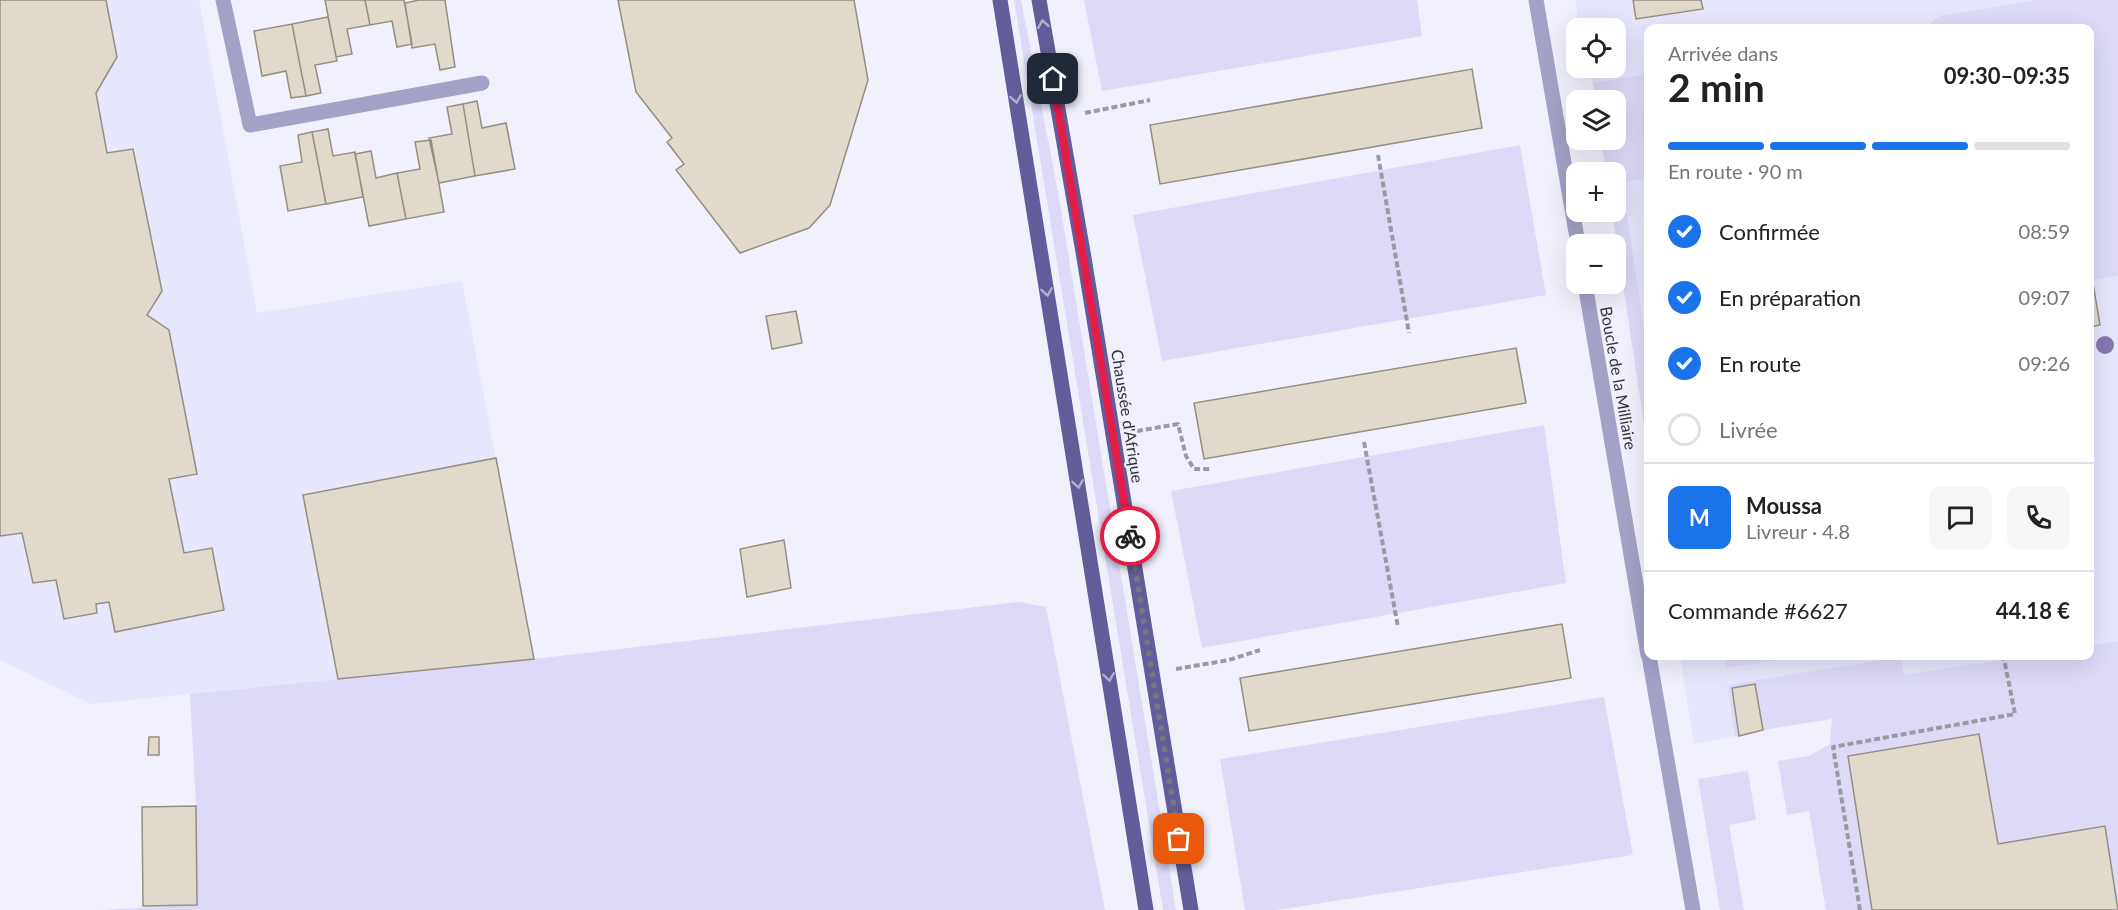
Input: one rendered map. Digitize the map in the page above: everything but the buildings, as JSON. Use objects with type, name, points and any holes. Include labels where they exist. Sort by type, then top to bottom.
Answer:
[{"type":"main road","points":[[1000,0],[1146,910]]},
{"type":"main road","name":"Chaussée d'Afrique","points":[[1039,0],[1083,252],[1191,910]]},
{"type":"street","points":[[223,0],[250,125],[482,82]]},
{"type":"street","points":[[1536,0],[1576,234]]},
{"type":"street","name":"Boucle de la Milliaire","points":[[1587,294],[1644,626]]},
{"type":"street","name":"Boucle de la Milliaire","points":[[1650,660],[1693,910]]},
{"type":"path","points":[[1078,114],[1150,100]]},
{"type":"path","points":[[1378,155],[1409,333]]},
{"type":"path","points":[[1142,430],[1178,424],[1186,456],[1194,469],[1211,469]]},
{"type":"path","points":[[1364,442],[1398,627]]},
{"type":"path","points":[[1183,667],[1229,660],[1260,650]]},
{"type":"path","points":[[1860,910],[1833,747],[2015,714],[2004,660]]},
{"type":"shaded area","points":[[0,0],[199,0],[257,313],[462,281],[534,659],[91,704],[0,660]]},
{"type":"shaded area","points":[[1014,0],[1021,0],[1058,192],[1176,910],[1163,910]]},
{"type":"shaded area","points":[[1084,0],[1417,0],[1422,36],[1102,91]]},
{"type":"shaded area","points":[[1576,0],[2118,0],[2118,673],[1763,730],[1694,744],[1681,660],[2094,660],[2094,24],[1644,24],[1644,423],[1624,294],[1626,234],[1615,234],[1614,222],[1626,222],[1626,162],[1604,162],[1603,150],[1626,150],[1626,90],[1594,90],[1591,78],[1626,78],[1626,18],[1577,18]]},
{"type":"shaded area","points":[[2038,0],[2118,0],[2118,276],[2094,280],[2094,24],[1929,24],[1940,16]]},
{"type":"shaded area","points":[[1644,75],[1644,179],[1626,182],[1626,162],[1604,162],[1603,150],[1626,150],[1626,90],[1594,90],[1593,83]]},
{"type":"shaded area","points":[[1520,145],[1546,295],[1162,361],[1133,215]]},
{"type":"shaded area","points":[[1626,210],[1644,329],[1644,423],[1624,294],[1626,234],[1615,234],[1614,222],[1626,222]]},
{"type":"shaded area","points":[[1544,425],[1566,583],[1202,648],[1171,491]]},
{"type":"shaded area","points":[[1019,602],[1046,607],[1105,910],[99,910],[197,905],[196,806],[190,694],[534,659]]},
{"type":"shaded area","points":[[2118,641],[2118,910],[1826,910],[1809,811],[1787,815],[1778,761],[1809,756],[1830,744],[1832,719],[1763,730],[1755,684],[1732,688],[1739,736],[1735,737],[1727,685],[1881,660],[1901,660],[1904,675],[2001,660],[2094,660],[2094,645]]},
{"type":"shaded area","points":[[1725,660],[1777,660],[1726,668]]},
{"type":"shaded area","points":[[1604,697],[1633,855],[1277,910],[1245,910],[1220,759]]},
{"type":"shaded area","points":[[1748,771],[1756,820],[1729,825],[1744,910],[1720,910],[1698,779]]},
{"type":"way so far","points":[[1130,536],[1179,839]]},
{"type":"route","points":[[1053,79],[1130,536]]}]
